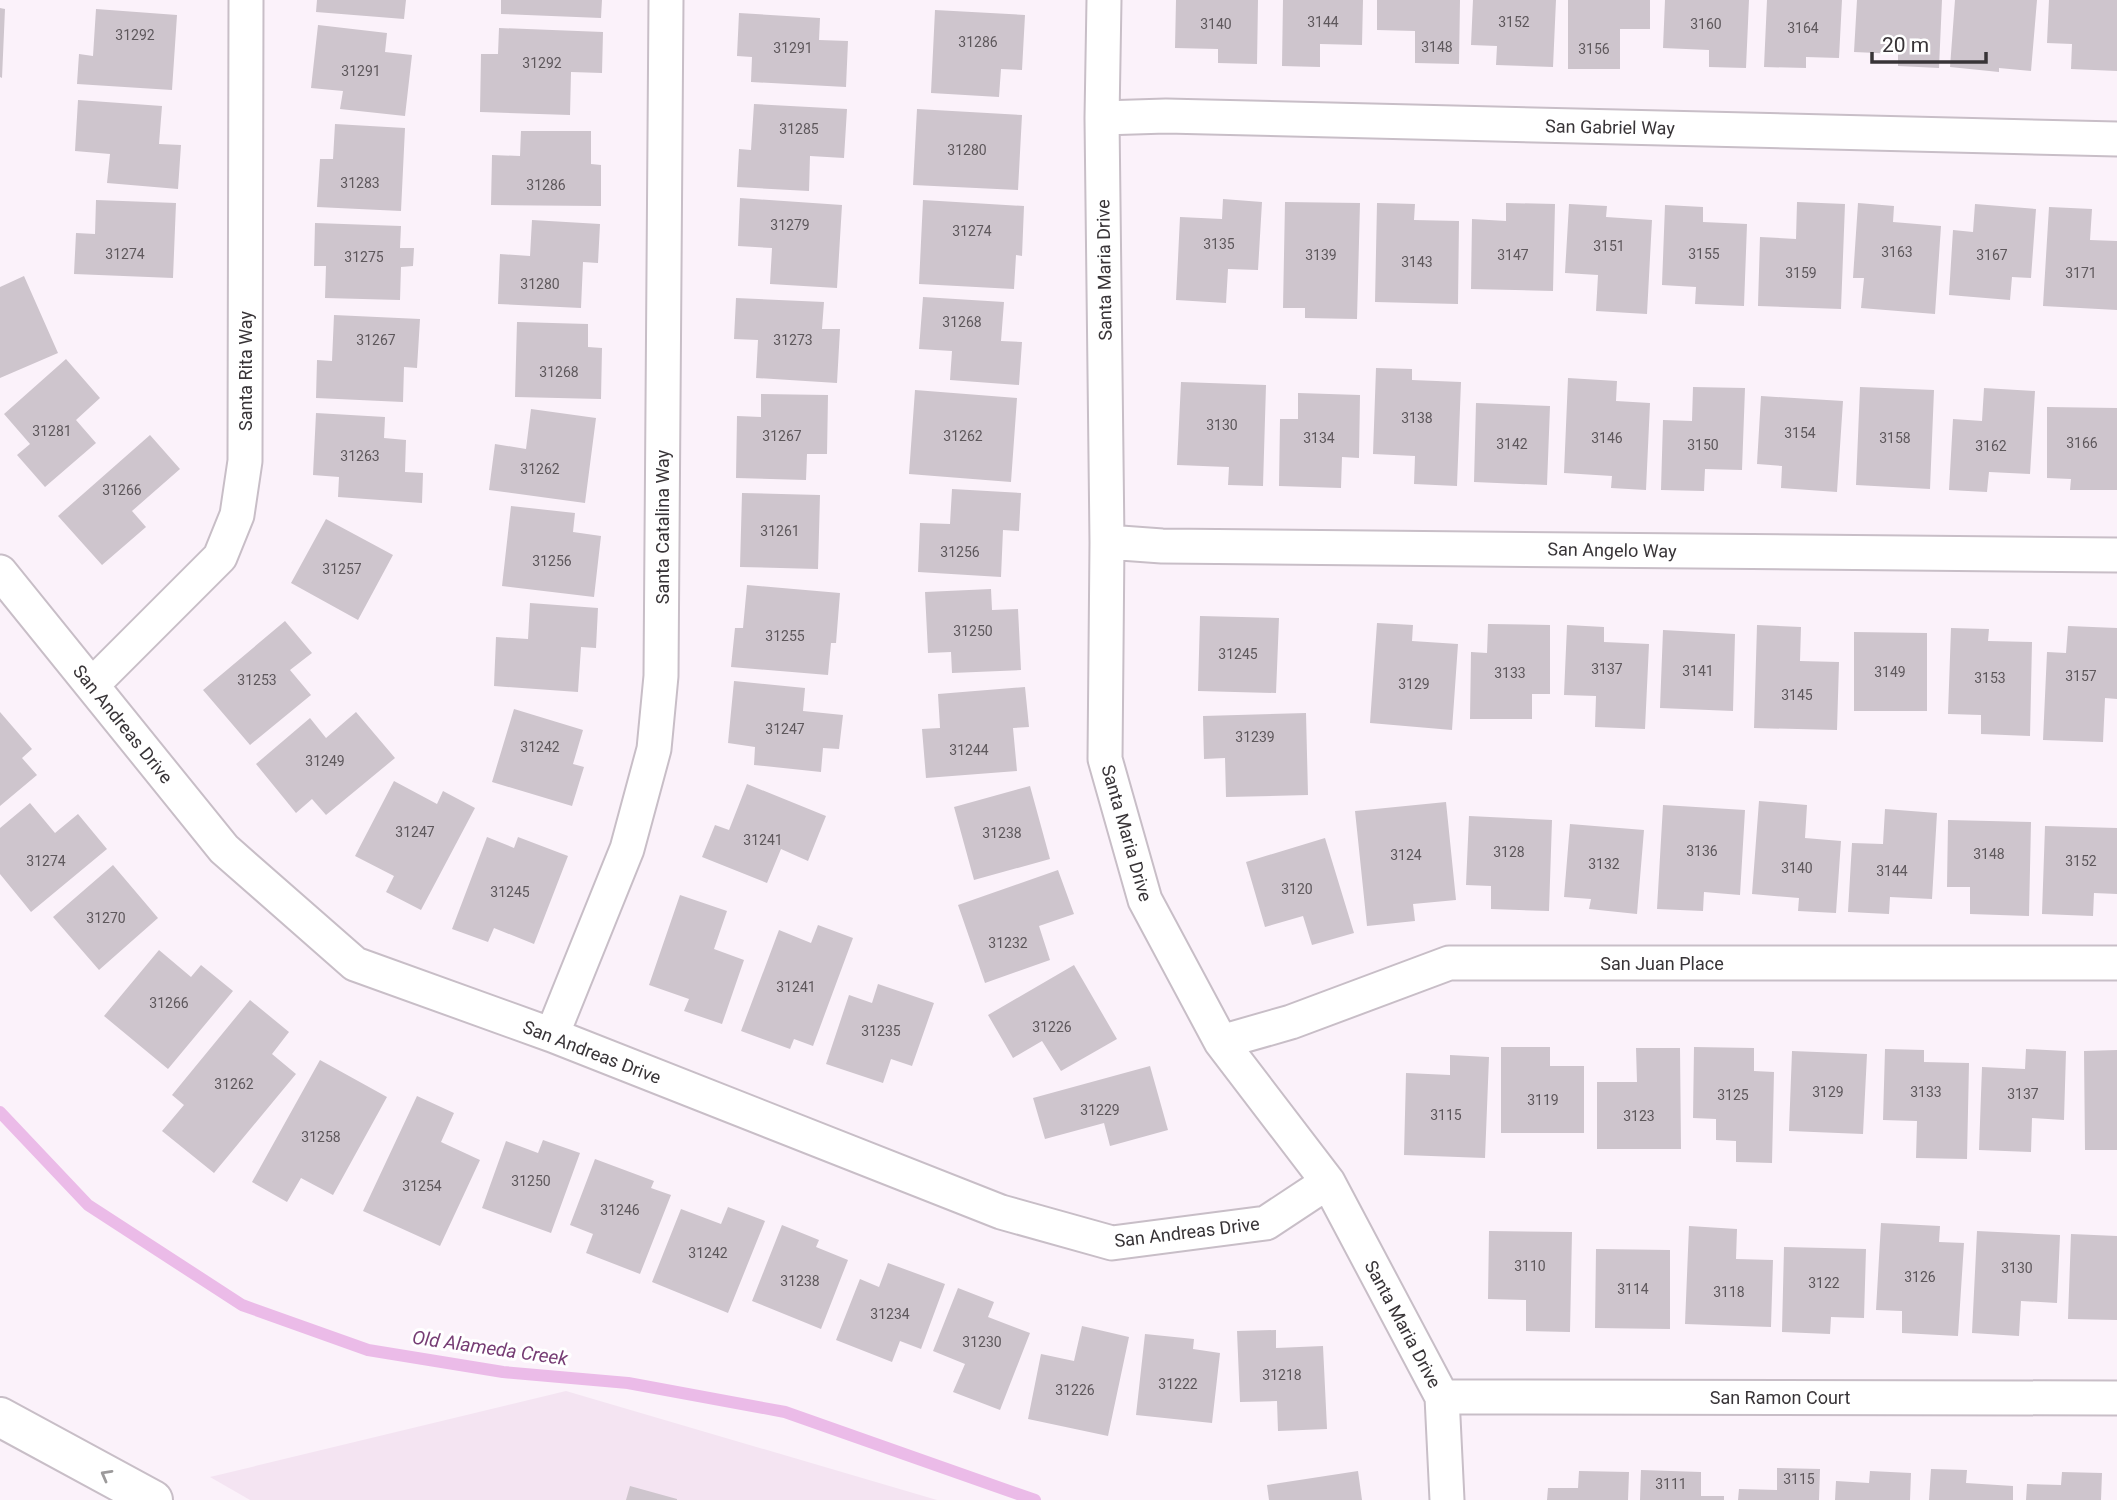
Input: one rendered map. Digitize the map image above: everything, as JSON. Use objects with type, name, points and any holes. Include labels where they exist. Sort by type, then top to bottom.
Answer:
[{"type":"highway","points":[[0,1417],[153,1500]]},
{"type":"street","name":"Santa Rita Way","points":[[92,685],[220,557],[237,515],[245,461],[246,0]]},
{"type":"street","name":"Santa Catalina Way","points":[[552,1035],[627,849],[654,749],[661,676],[666,0]]},
{"type":"street","name":"Santa Maria Drive","points":[[1104,0],[1102,118],[1107,542],[1105,759],[1145,900],[1221,1042],[1328,1182],[1442,1397],[1447,1500]]},
{"type":"street","name":"San Gabriel Way","points":[[1102,118],[1166,116],[2117,139]]},
{"type":"street","name":"San Angelo Way","points":[[1107,542],[1163,545],[2117,555]]},
{"type":"street","name":"San Andreas Drive","points":[[0,572],[224,849],[355,964],[552,1035],[1001,1212],[1112,1243],[1266,1223],[1328,1182]]},
{"type":"street","name":"San Juan Place","points":[[1221,1042],[1291,1022],[1449,963],[2117,963]]},
{"type":"street","name":"San Ramon Court","points":[[1442,1397],[2117,1398]]},
{"type":"shaded area","points":[[566,1391],[937,1500],[250,1500],[210,1477]]},
{"type":"building","points":[[317,0],[406,0],[404,19],[316,12]]},
{"type":"building","points":[[501,0],[602,0],[601,18],[501,14]]},
{"type":"building","points":[[1176,0],[1258,0],[1257,64],[1218,63],[1218,49],[1175,48]]},
{"type":"building","points":[[1283,0],[1363,0],[1362,45],[1320,44],[1320,67],[1282,66]]},
{"type":"building","points":[[1377,0],[1460,0],[1459,64],[1415,63],[1415,31],[1377,30]]},
{"type":"building","points":[[1473,0],[1556,0],[1553,67],[1496,65],[1497,46],[1471,45]]},
{"type":"building","points":[[1568,0],[1650,0],[1650,29],[1620,29],[1620,69],[1568,69]]},
{"type":"building","points":[[1665,0],[1749,0],[1746,68],[1709,67],[1709,50],[1663,48]]},
{"type":"building","points":[[1767,0],[1842,0],[1839,58],[1806,57],[1806,68],[1764,67]]},
{"type":"building","points":[[1857,0],[1942,0],[1939,68],[1898,66],[1898,54],[1854,52]]},
{"type":"building","points":[[1955,0],[2037,0],[2031,71],[1999,68],[1999,72],[1950,67]]},
{"type":"building","points":[[2049,0],[2117,0],[2117,71],[2071,69],[2072,44],[2047,43]]},
{"type":"building","points":[[0,8],[5,9],[2,78],[0,77]]},
{"type":"building","points":[[96,9],[177,15],[172,90],[77,84],[79,54],[93,56]]},
{"type":"building","points":[[935,10],[1025,15],[1022,70],[1001,69],[999,97],[931,93]]},
{"type":"building","points":[[739,13],[820,18],[819,40],[848,41],[846,87],[751,82],[752,57],[737,56]]},
{"type":"building","points":[[318,25],[387,33],[385,52],[412,55],[405,116],[340,109],[343,91],[311,88]]},
{"type":"building","points":[[499,28],[603,32],[602,73],[571,72],[570,115],[480,112],[481,54],[498,54]]},
{"type":"building","points":[[78,100],[162,106],[159,144],[181,145],[178,189],[107,183],[110,154],[75,151]]},
{"type":"building","points":[[754,104],[847,109],[844,158],[810,156],[809,191],[737,187],[739,149],[751,150]]},
{"type":"building","points":[[917,109],[1022,115],[1018,190],[913,185]]},
{"type":"building","points":[[335,124],[405,128],[401,211],[317,207],[320,159],[333,159]]},
{"type":"building","points":[[521,131],[591,131],[591,164],[601,165],[601,206],[491,205],[492,155],[520,156]]},
{"type":"building","points":[[740,198],[842,205],[837,288],[770,284],[772,248],[738,246]]},
{"type":"building","points":[[1223,199],[1262,202],[1258,270],[1228,269],[1226,303],[1176,300],[1180,217],[1222,219]]},
{"type":"building","points":[[96,200],[176,203],[173,278],[74,274],[76,233],[95,234]]},
{"type":"building","points":[[923,200],[1024,206],[1022,256],[1016,255],[1014,289],[919,284]]},
{"type":"building","points":[[1285,202],[1360,203],[1357,319],[1305,318],[1305,308],[1283,308]]},
{"type":"building","points":[[1797,202],[1845,204],[1841,309],[1758,306],[1760,237],[1796,239]]},
{"type":"building","points":[[1377,203],[1415,204],[1414,220],[1459,221],[1458,304],[1375,302]]},
{"type":"building","points":[[1506,203],[1555,204],[1553,291],[1471,289],[1472,219],[1506,221]]},
{"type":"building","points":[[1858,203],[1894,206],[1893,222],[1941,226],[1935,314],[1861,308],[1864,278],[1853,278]]},
{"type":"building","points":[[1569,204],[1607,206],[1606,217],[1652,220],[1647,314],[1596,311],[1598,275],[1565,273]]},
{"type":"building","points":[[1975,204],[2036,209],[2031,278],[2012,277],[2010,300],[1949,295],[1953,230],[1973,232]]},
{"type":"building","points":[[1665,205],[1703,207],[1703,222],[1747,224],[1744,306],[1695,304],[1696,287],[1662,285]]},
{"type":"building","points":[[2049,207],[2092,209],[2090,240],[2117,241],[2117,310],[2043,306]]},
{"type":"building","points":[[532,220],[600,224],[598,263],[583,262],[581,308],[498,304],[500,254],[530,256]]},
{"type":"building","points":[[315,223],[401,226],[400,248],[414,248],[413,266],[401,267],[400,300],[325,298],[326,266],[314,266]]},
{"type":"building","points":[[24,276],[58,353],[0,378],[0,287]]},
{"type":"building","points":[[923,297],[1004,302],[1001,341],[1022,342],[1019,385],[950,380],[952,351],[919,349]]},
{"type":"building","points":[[736,298],[824,302],[822,329],[840,329],[837,383],[756,378],[758,340],[734,339]]},
{"type":"building","points":[[334,315],[420,319],[417,368],[404,367],[403,402],[316,398],[317,360],[332,361]]},
{"type":"building","points":[[517,322],[588,324],[588,347],[602,348],[601,399],[515,397]]},
{"type":"building","points":[[66,359],[100,398],[76,420],[96,443],[45,487],[17,455],[30,444],[4,414]]},
{"type":"building","points":[[1376,368],[1412,369],[1412,380],[1461,382],[1457,486],[1414,484],[1415,456],[1373,454]]},
{"type":"building","points":[[1568,378],[1617,381],[1616,401],[1650,403],[1646,490],[1611,488],[1612,476],[1564,473]]},
{"type":"building","points":[[1181,382],[1266,385],[1263,486],[1228,485],[1229,467],[1177,465]]},
{"type":"building","points":[[1693,387],[1745,388],[1742,470],[1705,469],[1704,491],[1661,490],[1663,420],[1692,421]]},
{"type":"building","points":[[1860,387],[1934,390],[1930,489],[1856,485]]},
{"type":"building","points":[[1984,388],[2035,391],[2030,474],[1989,472],[1987,492],[1949,490],[1953,419],[1982,421]]},
{"type":"building","points":[[915,390],[1017,398],[1011,482],[909,474]]},
{"type":"building","points":[[1298,393],[1360,395],[1359,458],[1342,457],[1341,488],[1279,486],[1280,419],[1298,419]]},
{"type":"building","points":[[761,394],[828,395],[827,454],[807,454],[806,480],[736,478],[737,416],[761,417]]},
{"type":"building","points":[[1761,396],[1843,401],[1837,492],[1781,488],[1782,466],[1757,464]]},
{"type":"building","points":[[1476,403],[1550,406],[1547,485],[1474,482]]},
{"type":"building","points":[[2047,407],[2117,408],[2117,490],[2070,490],[2071,479],[2047,478]]},
{"type":"building","points":[[531,409],[596,418],[585,503],[489,490],[495,444],[526,449]]},
{"type":"building","points":[[316,413],[385,417],[384,438],[406,440],[405,472],[423,473],[422,503],[338,497],[339,477],[313,475]]},
{"type":"building","points":[[150,435],[180,469],[132,511],[146,527],[102,565],[58,516]]},
{"type":"building","points":[[952,489],[1021,493],[1019,531],[1003,530],[1001,577],[918,572],[920,523],[950,524]]},
{"type":"building","points":[[742,493],[820,495],[818,569],[740,567]]},
{"type":"building","points":[[511,506],[575,513],[573,532],[601,536],[594,597],[502,586]]},
{"type":"building","points":[[326,519],[393,555],[358,620],[291,583]]},
{"type":"building","points":[[747,585],[840,593],[836,643],[831,643],[828,675],[731,667],[735,628],[743,628]]},
{"type":"building","points":[[991,589],[992,610],[1018,609],[1021,670],[952,673],[951,652],[928,653],[925,592]]},
{"type":"building","points":[[530,603],[598,608],[596,648],[581,647],[578,692],[494,686],[496,637],[528,639]]},
{"type":"building","points":[[1200,616],[1279,618],[1276,693],[1198,691]]},
{"type":"building","points":[[285,621],[312,653],[290,670],[311,695],[250,745],[203,690]]},
{"type":"building","points":[[1377,623],[1413,625],[1412,641],[1458,644],[1452,730],[1370,723]]},
{"type":"building","points":[[1488,624],[1550,625],[1550,694],[1532,694],[1532,719],[1470,719],[1471,652],[1487,653]]},
{"type":"building","points":[[1567,625],[1604,627],[1604,642],[1649,644],[1645,729],[1595,727],[1596,696],[1564,695]]},
{"type":"building","points":[[1757,625],[1801,627],[1800,661],[1839,662],[1837,730],[1754,728]]},
{"type":"building","points":[[2068,626],[2117,628],[2117,699],[2105,698],[2103,742],[2043,740],[2047,652],[2066,653]]},
{"type":"building","points":[[1951,628],[1989,629],[1988,641],[2032,642],[2030,736],[1981,734],[1981,715],[1948,714]]},
{"type":"building","points":[[1663,630],[1735,634],[1733,711],[1660,708]]},
{"type":"building","points":[[1854,632],[1927,633],[1927,711],[1854,711]]},
{"type":"building","points":[[734,681],[805,688],[803,711],[843,715],[839,749],[823,748],[821,772],[754,765],[755,747],[728,743]]},
{"type":"building","points":[[1025,687],[1029,727],[1013,728],[1017,771],[926,778],[922,729],[940,728],[938,694]]},
{"type":"building","points":[[514,709],[583,730],[573,764],[584,767],[572,806],[492,782]]},
{"type":"building","points":[[0,712],[32,749],[22,758],[37,775],[0,806]]},
{"type":"building","points":[[356,712],[395,758],[326,815],[312,799],[296,813],[256,764],[310,718],[326,738]]},
{"type":"building","points":[[1306,713],[1308,795],[1226,797],[1225,758],[1204,759],[1203,716]]},
{"type":"building","points":[[394,781],[437,804],[443,791],[475,808],[421,910],[386,892],[394,876],[355,856]]},
{"type":"building","points":[[747,784],[826,816],[808,861],[781,849],[767,883],[702,857],[715,825],[729,830]]},
{"type":"building","points":[[1030,786],[1050,859],[974,880],[954,807]]},
{"type":"building","points":[[1759,801],[1807,805],[1805,838],[1841,841],[1836,913],[1798,911],[1799,898],[1752,894]]},
{"type":"building","points":[[1446,802],[1456,900],[1413,904],[1415,921],[1367,926],[1355,811]]},
{"type":"building","points":[[30,803],[55,833],[78,814],[107,849],[31,912],[0,874],[0,828]]},
{"type":"building","points":[[1663,805],[1745,810],[1740,895],[1704,892],[1703,911],[1657,909]]},
{"type":"building","points":[[1885,809],[1937,813],[1932,899],[1890,897],[1889,914],[1848,912],[1852,843],[1883,844]]},
{"type":"building","points":[[1469,816],[1552,820],[1549,911],[1491,909],[1491,886],[1466,885]]},
{"type":"building","points":[[1948,820],[2031,822],[2029,916],[1970,914],[1970,887],[1947,887]]},
{"type":"building","points":[[1570,824],[1644,830],[1637,914],[1589,909],[1591,899],[1564,897]]},
{"type":"building","points":[[2045,826],[2117,828],[2117,894],[2094,893],[2093,916],[2042,914]]},
{"type":"building","points":[[487,837],[514,848],[518,837],[568,856],[534,944],[494,928],[488,942],[452,929]]},
{"type":"building","points":[[1325,838],[1354,933],[1312,945],[1303,916],[1265,927],[1246,862]]},
{"type":"building","points":[[113,865],[158,918],[99,970],[53,917]]},
{"type":"building","points":[[1058,870],[1074,914],[1039,926],[1050,960],[985,983],[958,905]]},
{"type":"building","points":[[680,895],[727,911],[714,949],[744,960],[722,1024],[684,1011],[689,999],[649,985]]},
{"type":"building","points":[[818,925],[853,938],[813,1046],[794,1039],[790,1049],[741,1031],[779,930],[811,943]]},
{"type":"building","points":[[159,950],[191,977],[201,965],[233,991],[168,1069],[104,1016]]},
{"type":"building","points":[[1074,965],[1117,1039],[1061,1071],[1042,1041],[1013,1058],[988,1015]]},
{"type":"building","points":[[878,984],[934,1003],[912,1066],[891,1059],[883,1083],[826,1064],[849,995],[872,1003]]},
{"type":"building","points":[[250,1000],[289,1032],[272,1054],[296,1074],[214,1173],[162,1131],[184,1105],[172,1095]]},
{"type":"building","points":[[1501,1047],[1550,1047],[1550,1066],[1584,1066],[1584,1133],[1501,1133]]},
{"type":"building","points":[[1694,1047],[1754,1048],[1754,1071],[1774,1072],[1772,1163],[1736,1162],[1736,1141],[1716,1140],[1716,1119],[1693,1118]]},
{"type":"building","points":[[1636,1048],[1680,1048],[1681,1149],[1597,1149],[1597,1082],[1637,1082]]},
{"type":"building","points":[[1885,1049],[1924,1050],[1924,1062],[1969,1063],[1967,1159],[1916,1158],[1917,1121],[1883,1120]]},
{"type":"building","points":[[2026,1049],[2066,1051],[2064,1120],[2032,1118],[2031,1152],[1979,1150],[1982,1067],[2025,1069]]},
{"type":"building","points":[[2117,1050],[2117,1150],[2085,1150],[2084,1051]]},
{"type":"building","points":[[1792,1051],[1867,1054],[1863,1134],[1789,1131]]},
{"type":"building","points":[[1450,1055],[1489,1057],[1485,1158],[1404,1155],[1406,1073],[1450,1075]]},
{"type":"building","points":[[320,1060],[387,1097],[333,1195],[301,1178],[287,1202],[252,1182]]},
{"type":"building","points":[[1150,1066],[1168,1130],[1110,1146],[1104,1123],[1045,1139],[1033,1098]]},
{"type":"building","points":[[417,1096],[454,1113],[441,1142],[480,1160],[440,1246],[363,1211]]},
{"type":"building","points":[[543,1140],[580,1153],[551,1233],[482,1208],[506,1141],[538,1153]]},
{"type":"building","points":[[595,1159],[654,1181],[651,1188],[671,1195],[640,1274],[586,1253],[593,1234],[570,1225]]},
{"type":"building","points":[[728,1207],[765,1221],[728,1313],[652,1282],[681,1209],[721,1224]]},
{"type":"building","points":[[1881,1223],[1940,1226],[1939,1242],[1964,1243],[1958,1336],[1902,1333],[1902,1311],[1876,1310]]},
{"type":"building","points":[[782,1225],[819,1240],[816,1247],[848,1260],[821,1329],[752,1301]]},
{"type":"building","points":[[1689,1226],[1737,1229],[1736,1259],[1773,1260],[1771,1327],[1685,1324]]},
{"type":"building","points":[[1489,1231],[1572,1232],[1570,1332],[1526,1331],[1526,1300],[1488,1299]]},
{"type":"building","points":[[1977,1231],[2060,1235],[2057,1303],[2021,1301],[2019,1336],[1972,1333]]},
{"type":"building","points":[[2071,1234],[2117,1236],[2117,1320],[2068,1319]]},
{"type":"building","points":[[1784,1247],[1866,1249],[1864,1318],[1831,1317],[1830,1334],[1782,1332]]},
{"type":"building","points":[[1596,1249],[1670,1250],[1670,1329],[1595,1328]]},
{"type":"building","points":[[888,1263],[945,1284],[921,1349],[900,1341],[892,1362],[836,1340],[860,1279],[879,1287]]},
{"type":"building","points":[[958,1288],[994,1302],[988,1317],[1030,1333],[1000,1410],[953,1392],[965,1364],[933,1351]]},
{"type":"building","points":[[1082,1326],[1129,1337],[1108,1436],[1028,1419],[1041,1354],[1074,1361]]},
{"type":"building","points":[[1276,1330],[1276,1348],[1323,1346],[1327,1429],[1278,1431],[1277,1401],[1240,1402],[1237,1331]]},
{"type":"building","points":[[1145,1334],[1194,1339],[1193,1349],[1220,1353],[1212,1423],[1136,1415]]},
{"type":"building","points":[[1777,1468],[1820,1469],[1819,1500],[1738,1500],[1739,1489],[1777,1490]]},
{"type":"building","points":[[1931,1469],[1967,1470],[1966,1483],[2013,1486],[2013,1500],[1929,1500]]},
{"type":"building","points":[[1641,1470],[1701,1472],[1701,1496],[1724,1496],[1724,1500],[1640,1500]]},
{"type":"building","points":[[1358,1471],[1362,1500],[1269,1500],[1267,1485]]},
{"type":"building","points":[[1579,1471],[1629,1472],[1628,1500],[1547,1500],[1548,1488],[1578,1488]]},
{"type":"building","points":[[1870,1471],[1911,1473],[1910,1500],[1835,1500],[1836,1481],[1869,1483]]},
{"type":"building","points":[[2062,1472],[2102,1473],[2101,1500],[2026,1500],[2027,1484],[2061,1485]]},
{"type":"building","points":[[630,1486],[677,1499],[677,1500],[626,1500]]},
{"type":"waterway","name":"Old Alameda Creek","points":[[0,1112],[88,1205],[242,1305],[368,1350],[503,1372],[628,1383],[785,1412],[1035,1500]]}]
